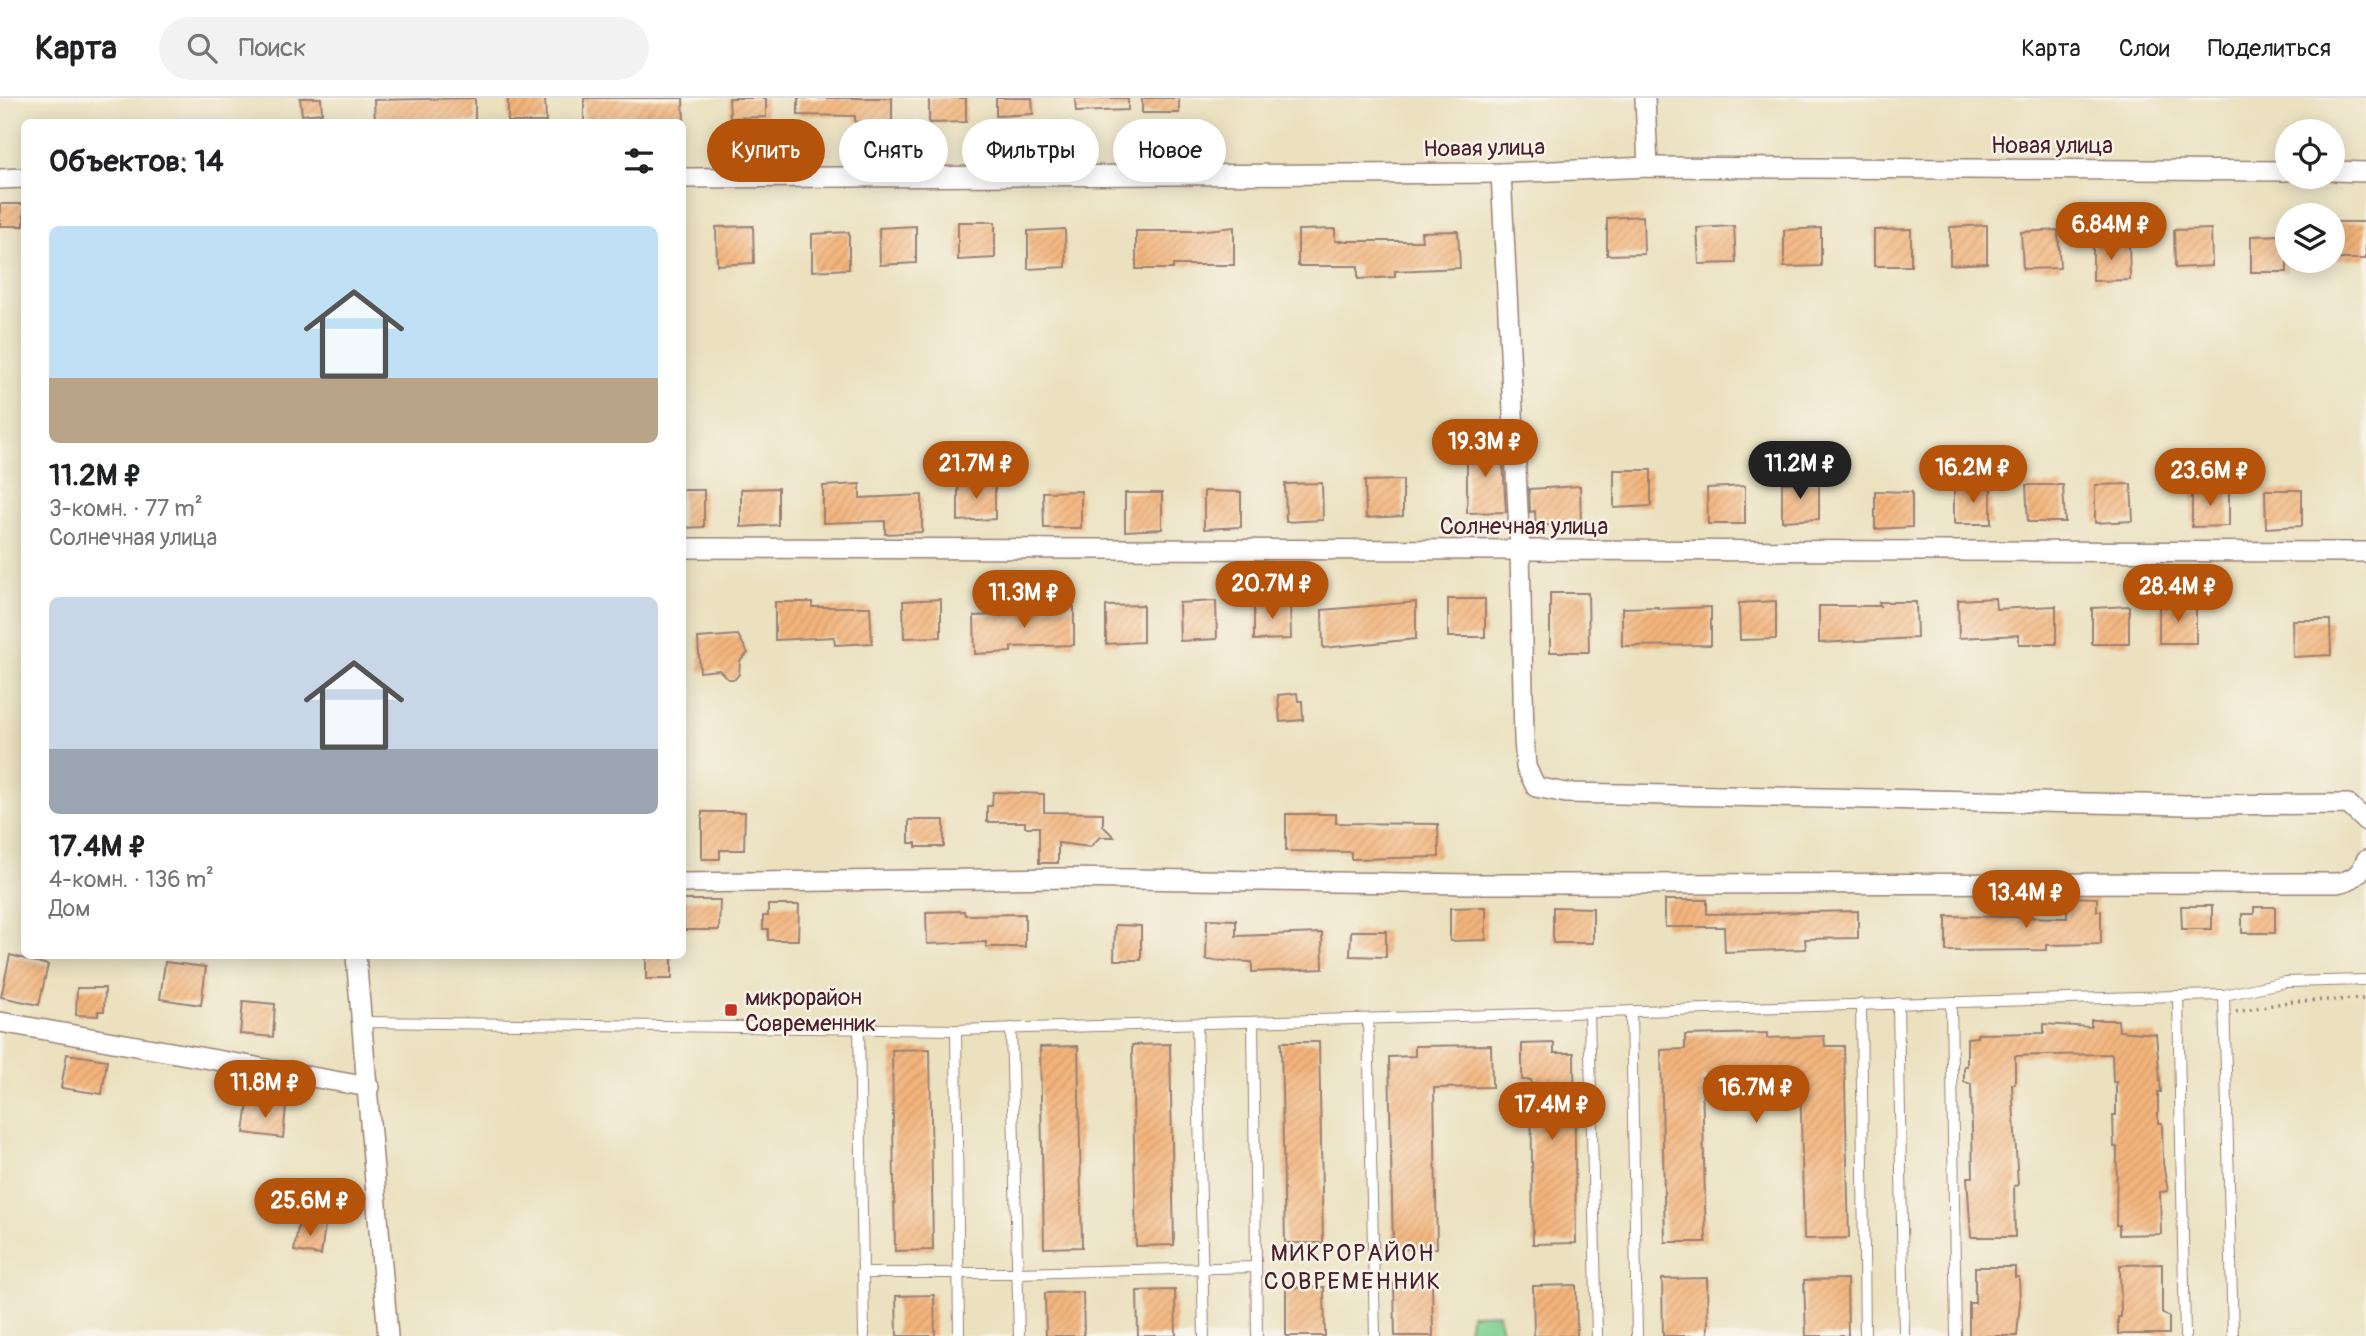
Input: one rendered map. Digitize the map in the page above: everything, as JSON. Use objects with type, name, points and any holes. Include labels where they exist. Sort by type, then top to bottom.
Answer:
[{"type":"street","points":[[1645,98],[1648,167]]},
{"type":"street","name":"Новая улица","points":[[686,178],[1501,173],[1648,167],[2275,171]]},
{"type":"street","points":[[2345,172],[2366,172]]},
{"type":"street","points":[[1501,173],[1520,550],[1524,739],[1526,767],[1536,787],[1566,793],[1868,801],[2348,804],[2366,821]]},
{"type":"street","points":[[0,179],[21,178]]},
{"type":"street","name":"Солнечная улица","points":[[686,548],[2366,552]]},
{"type":"street","points":[[686,883],[1062,878],[1421,884],[2336,883],[2351,881],[2364,868],[2366,860]]},
{"type":"street","points":[[356,959],[388,1336]]},
{"type":"street","points":[[0,1023],[369,1087]]},
{"type":"lane","points":[[363,1022],[956,1030],[2224,995],[2285,982],[2366,980]]},
{"type":"lane","points":[[2224,995],[2233,1336]]},
{"type":"lane","points":[[2178,996],[2185,1336]]},
{"type":"lane","points":[[1951,1002],[1956,1336]]},
{"type":"lane","points":[[1898,1003],[1904,1336]]},
{"type":"lane","points":[[1861,1004],[1865,1336]]},
{"type":"lane","points":[[1631,1011],[1637,1336]]},
{"type":"lane","points":[[1589,1013],[1597,1336]]},
{"type":"lane","points":[[1368,1019],[1375,1336]]},
{"type":"lane","points":[[1253,1023],[1257,1336]]},
{"type":"lane","points":[[1196,1024],[1203,1336]]},
{"type":"lane","points":[[1011,1028],[1019,1336]]},
{"type":"lane","points":[[859,1029],[864,1336]]},
{"type":"lane","points":[[956,1030],[959,1336]]},
{"type":"lane","points":[[862,1273],[1018,1273],[1256,1267]]},
{"type":"path","points":[[2225,1014],[2293,1001],[2366,999]]},
{"type":"green space","points":[[1498,1313],[1503,1336],[1467,1336],[1471,1314]]},
{"type":"building","points":[[300,98],[321,98],[322,113],[302,115]]},
{"type":"building","points":[[475,98],[475,119],[375,119],[374,100]]},
{"type":"building","points":[[508,98],[545,98],[546,119],[508,119]]},
{"type":"building","points":[[584,98],[683,98],[684,119],[584,119]]},
{"type":"building","points":[[729,98],[766,98],[766,117],[730,118]]},
{"type":"building","points":[[798,98],[892,98],[892,119],[798,115]]},
{"type":"building","points":[[929,98],[966,98],[966,119],[962,119],[962,122],[929,119]]},
{"type":"building","points":[[996,98],[1032,98],[1033,114],[996,116]]},
{"type":"building","points":[[1075,98],[1128,98],[1128,110],[1076,112]]},
{"type":"building","points":[[1142,98],[1179,98],[1179,113],[1142,113]]},
{"type":"building","points":[[0,204],[21,204],[21,226],[0,226]]},
{"type":"building","points":[[1643,216],[1644,254],[1607,255],[1607,218]]},
{"type":"building","points":[[958,222],[995,222],[995,258],[958,260]]},
{"type":"building","points":[[2345,222],[2365,222],[2366,259],[2345,259]]},
{"type":"building","points":[[1987,225],[1987,263],[1950,265],[1950,227]]},
{"type":"building","points":[[753,226],[754,263],[717,265],[716,227]]},
{"type":"building","points":[[916,226],[916,263],[880,265],[879,228]]},
{"type":"building","points":[[1734,226],[1736,263],[1699,264],[1697,228]]},
{"type":"building","points":[[1234,227],[1234,265],[1173,265],[1173,269],[1136,269],[1136,231],[1197,231]]},
{"type":"building","points":[[1821,228],[1821,266],[1784,267],[1784,230]]},
{"type":"building","points":[[1065,229],[1066,267],[1028,269],[1028,231]]},
{"type":"building","points":[[1335,229],[1335,241],[1422,241],[1421,232],[1458,231],[1460,268],[1395,271],[1395,277],[1358,279],[1358,266],[1298,266],[1298,230]]},
{"type":"building","points":[[1911,229],[1911,266],[1874,266],[1874,230]]},
{"type":"building","points":[[2211,229],[2212,266],[2175,268],[2174,230]]},
{"type":"building","points":[[2058,230],[2060,268],[2023,269],[2021,232]]},
{"type":"building","points":[[849,232],[849,269],[812,271],[812,234]]},
{"type":"building","points":[[2275,235],[2275,272],[2251,272],[2251,236]]},
{"type":"building","points":[[2129,242],[2130,280],[2093,281],[2093,244]]},
{"type":"building","points":[[1467,444],[1502,444],[1506,512],[1467,513]]},
{"type":"building","points":[[1614,470],[1651,470],[1651,506],[1614,508]]},
{"type":"building","points":[[1403,480],[1403,516],[1366,518],[1365,481]]},
{"type":"building","points":[[995,482],[995,519],[958,521],[958,483]]},
{"type":"building","points":[[1819,482],[1819,519],[1782,521],[1782,483]]},
{"type":"building","points":[[1322,483],[1323,520],[1286,522],[1285,484]]},
{"type":"building","points":[[860,484],[860,498],[922,495],[922,532],[885,534],[885,521],[823,523],[823,486]]},
{"type":"building","points":[[2131,484],[2133,521],[2095,523],[2095,485]]},
{"type":"building","points":[[2026,485],[2063,485],[2065,522],[2028,522]]},
{"type":"building","points":[[1580,486],[1581,522],[1536,526],[1535,511],[1530,512],[1529,489]]},
{"type":"building","points":[[1745,486],[1745,524],[1708,524],[1707,488]]},
{"type":"building","points":[[1991,486],[1991,524],[1954,524],[1954,488]]},
{"type":"building","points":[[778,488],[778,525],[741,527],[741,489]]},
{"type":"building","points":[[686,490],[704,490],[704,527],[686,528]]},
{"type":"building","points":[[2192,490],[2229,490],[2229,526],[2192,527]]},
{"type":"building","points":[[2265,490],[2302,490],[2302,526],[2266,528]]},
{"type":"building","points":[[1081,491],[1081,528],[1044,528],[1043,492]]},
{"type":"building","points":[[1204,491],[1241,492],[1241,527],[1204,529]]},
{"type":"building","points":[[1875,491],[1912,492],[1912,527],[1875,529]]},
{"type":"building","points":[[1125,493],[1162,493],[1162,529],[1125,531]]},
{"type":"building","points":[[1550,593],[1588,593],[1589,652],[1550,652]]},
{"type":"building","points":[[1995,598],[1996,609],[2056,606],[2056,644],[2019,644],[2019,635],[1959,638],[1958,600]]},
{"type":"building","points":[[941,599],[941,637],[904,638],[903,601]]},
{"type":"building","points":[[1448,599],[1485,599],[1485,637],[1448,637]]},
{"type":"building","points":[[1216,601],[1217,639],[1180,641],[1179,603]]},
{"type":"building","points":[[1290,601],[1291,639],[1254,640],[1254,603]]},
{"type":"building","points":[[1776,601],[1776,639],[1740,640],[1739,603]]},
{"type":"building","points":[[775,602],[812,602],[812,607],[870,607],[872,643],[835,645],[834,637],[775,640]]},
{"type":"building","points":[[1416,602],[1416,639],[1323,648],[1322,610]]},
{"type":"building","points":[[1879,602],[1916,602],[1917,638],[1819,643],[1819,606],[1880,606]]},
{"type":"building","points":[[1143,605],[1143,642],[1106,644],[1106,606]]},
{"type":"building","points":[[2196,605],[2196,643],[2159,643],[2159,607]]},
{"type":"building","points":[[2129,606],[2129,644],[2092,644],[2092,608]]},
{"type":"building","points":[[1074,607],[1074,645],[1011,647],[1011,652],[975,654],[974,616],[1037,613],[1037,609]]},
{"type":"building","points":[[1711,607],[1711,645],[1622,646],[1622,608]]},
{"type":"building","points":[[2292,620],[2330,620],[2331,655],[2293,657]]},
{"type":"building","points":[[738,635],[748,653],[740,661],[739,674],[735,679],[728,679],[719,670],[700,672],[698,638]]},
{"type":"building","points":[[1297,693],[1298,701],[1302,701],[1303,720],[1280,722],[1278,695]]},
{"type":"building","points":[[993,792],[1044,794],[1044,812],[1103,813],[1103,826],[1114,837],[1100,837],[1090,847],[1058,843],[1058,863],[1039,863],[1039,827],[1025,827],[1025,822],[987,822],[987,806],[992,806]]},
{"type":"building","points":[[702,812],[745,812],[744,850],[720,850],[720,859],[702,859]]},
{"type":"building","points":[[1286,814],[1336,814],[1336,823],[1438,824],[1439,857],[1351,859],[1351,852],[1286,851]]},
{"type":"building","points":[[909,820],[944,820],[944,847],[916,847],[916,843],[909,843]]},
{"type":"building","points":[[2068,897],[2097,898],[2097,911],[2101,911],[2101,944],[2047,945],[2047,950],[1946,951],[1946,916],[2067,918]]},
{"type":"building","points":[[686,900],[720,900],[719,930],[686,930]]},
{"type":"building","points":[[1665,900],[1707,900],[1707,914],[1858,911],[1858,938],[1805,939],[1806,949],[1725,952],[1724,927],[1665,927]]},
{"type":"building","points":[[768,905],[799,905],[798,940],[768,940],[768,929],[763,929],[763,916],[768,916]]},
{"type":"building","points":[[2181,906],[2212,906],[2212,929],[2182,929]]},
{"type":"building","points":[[1486,907],[1486,940],[1450,941],[1450,908]]},
{"type":"building","points":[[1553,907],[1593,908],[1593,943],[1553,943]]},
{"type":"building","points":[[2254,907],[2275,907],[2275,933],[2242,933],[2242,914],[2254,914]]},
{"type":"building","points":[[964,911],[965,915],[1025,914],[1025,947],[986,947],[986,942],[927,944],[926,912]]},
{"type":"building","points":[[1207,919],[1236,920],[1236,936],[1322,933],[1323,969],[1252,972],[1252,962],[1206,960]]},
{"type":"building","points":[[1115,925],[1141,926],[1141,960],[1114,960]]},
{"type":"building","points":[[1351,931],[1386,931],[1386,957],[1350,956]]},
{"type":"building","points":[[10,955],[48,965],[39,1005],[1,997]]},
{"type":"building","points":[[646,959],[672,959],[672,979],[646,979]]},
{"type":"building","points":[[165,962],[206,967],[201,1005],[160,999]]},
{"type":"building","points":[[77,988],[105,988],[104,1011],[98,1011],[98,1016],[76,1015]]},
{"type":"building","points":[[243,1001],[275,1004],[273,1037],[240,1034]]},
{"type":"building","points":[[2091,1020],[2118,1020],[2119,1031],[2156,1034],[2161,1092],[2158,1092],[2158,1123],[2162,1123],[2163,1163],[2168,1191],[2160,1192],[2161,1234],[2119,1235],[2119,1225],[2116,1225],[2117,1147],[2114,1147],[2113,1115],[2116,1115],[2116,1082],[2113,1082],[2112,1054],[2045,1055],[2015,1056],[2015,1084],[2012,1084],[2018,1185],[2014,1186],[2015,1237],[1971,1237],[1967,1177],[1973,1177],[1971,1084],[1964,1082],[1967,1038],[1977,1037],[1977,1034],[2044,1033],[2044,1024],[2091,1027]]},
{"type":"building","points":[[1767,1033],[1767,1038],[1824,1036],[1825,1046],[1844,1046],[1849,1238],[1804,1239],[1800,1077],[1702,1077],[1706,1242],[1665,1242],[1661,1050],[1685,1049],[1685,1035]]},
{"type":"building","points":[[1281,1042],[1319,1042],[1323,1243],[1285,1243]]},
{"type":"building","points":[[1554,1043],[1554,1053],[1574,1053],[1576,1243],[1533,1244],[1531,1080],[1522,1080],[1522,1044]]},
{"type":"building","points":[[1170,1044],[1174,1245],[1136,1246],[1132,1045]]},
{"type":"building","points":[[1491,1045],[1492,1087],[1434,1088],[1437,1248],[1393,1249],[1389,1057],[1415,1056],[1415,1046]]},
{"type":"building","points":[[1078,1046],[1082,1247],[1044,1248],[1040,1047]]},
{"type":"building","points":[[930,1049],[933,1250],[895,1251],[892,1050]]},
{"type":"building","points":[[67,1054],[107,1060],[102,1094],[61,1088]]},
{"type":"building","points":[[248,1102],[286,1107],[283,1138],[244,1133]]},
{"type":"building","points":[[299,1221],[325,1225],[321,1255],[294,1251]]},
{"type":"building","points":[[2162,1264],[2162,1313],[2169,1317],[2169,1334],[2118,1334],[2118,1317],[2121,1317],[2120,1265]]},
{"type":"building","points":[[1975,1267],[2015,1267],[2015,1277],[2019,1277],[2020,1302],[2017,1336],[1969,1336],[1969,1303],[1975,1303]]},
{"type":"building","points":[[1707,1278],[1708,1336],[1663,1336],[1662,1279]]},
{"type":"building","points":[[1847,1279],[1848,1336],[1806,1336],[1804,1280]]},
{"type":"building","points":[[1432,1282],[1433,1336],[1395,1336],[1394,1283]]},
{"type":"building","points":[[1576,1285],[1577,1336],[1534,1336],[1533,1286]]},
{"type":"building","points":[[1324,1287],[1325,1336],[1286,1336],[1286,1288]]},
{"type":"building","points":[[1175,1290],[1176,1336],[1138,1336],[1137,1291]]},
{"type":"building","points":[[1083,1292],[1084,1336],[1046,1336],[1045,1293]]},
{"type":"building","points":[[934,1295],[935,1336],[897,1336],[896,1296]]},
{"type":"place","name":"микрорайон Современник","points":[[731,1010]]},
{"type":"district","name":"МИКРОРАЙОН СОВРЕМЕННИК","points":[[1353,1267]]}]
